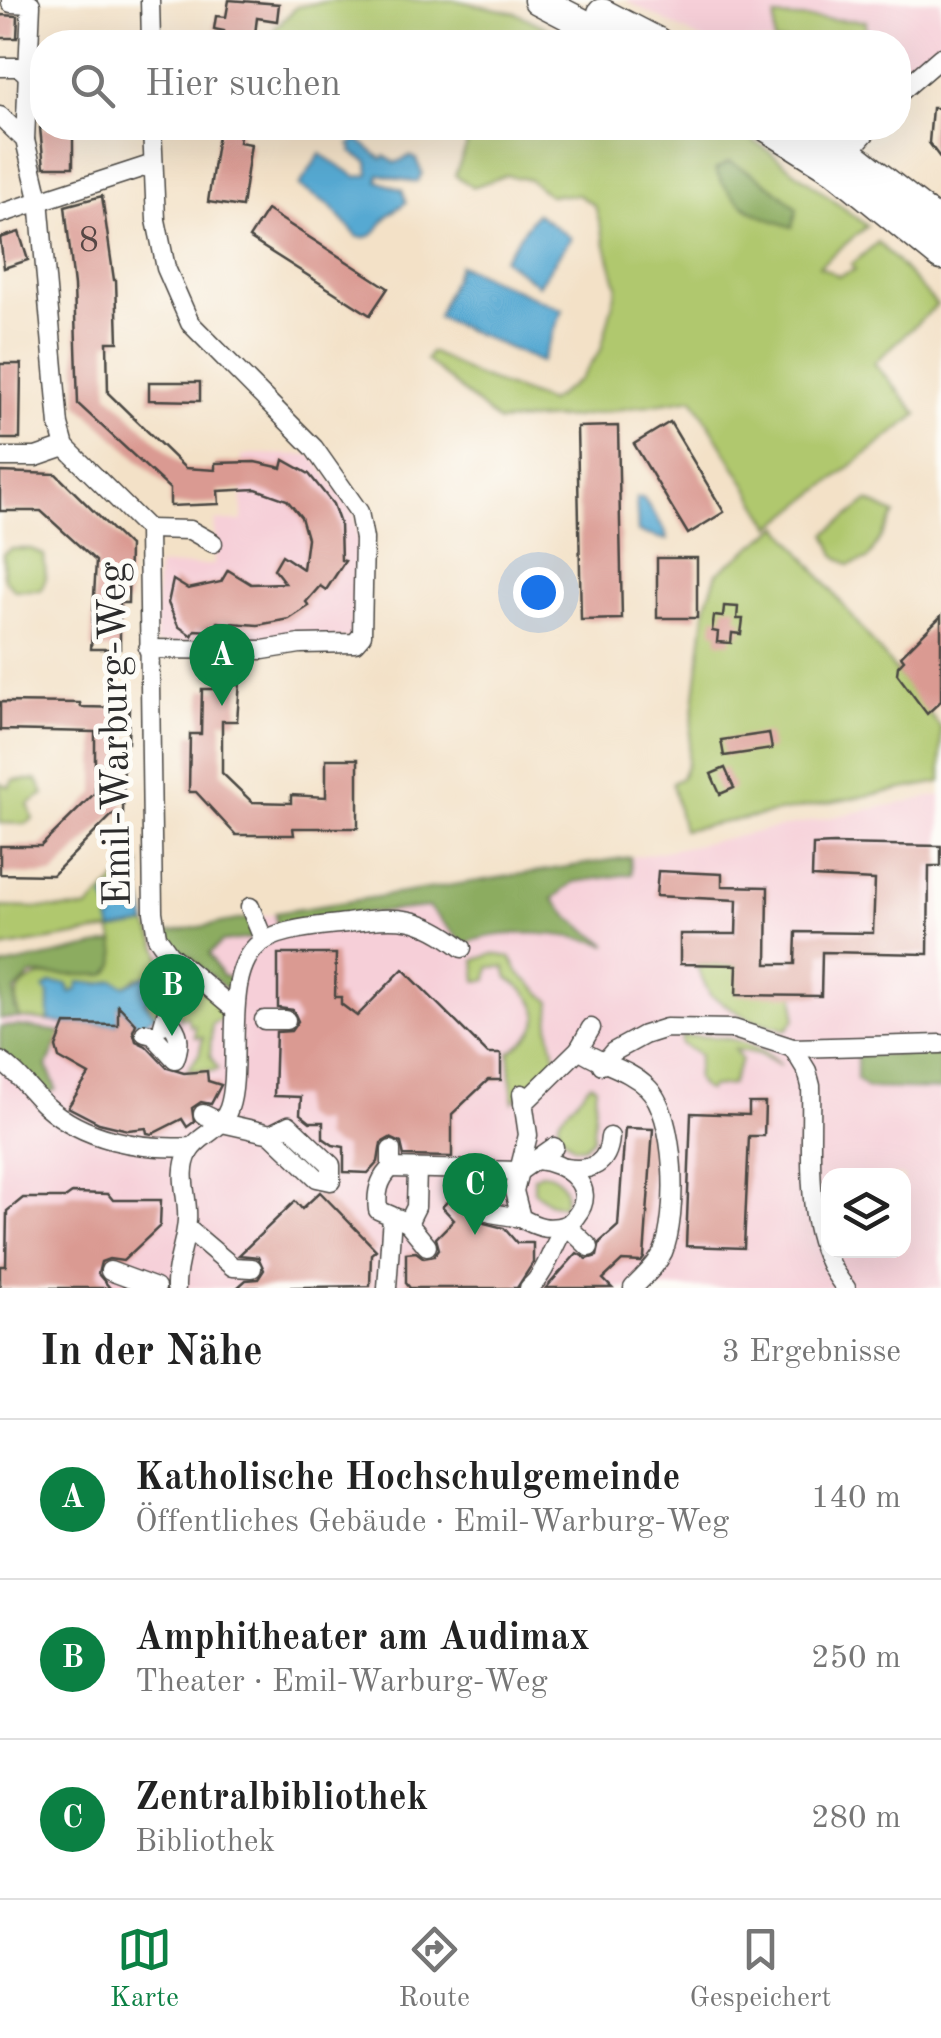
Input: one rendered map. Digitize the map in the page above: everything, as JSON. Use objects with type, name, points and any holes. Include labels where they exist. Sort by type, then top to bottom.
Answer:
[{"type":"main road","points":[[538,0],[596,30]]},
{"type":"main road","points":[[578,0],[635,30]]},
{"type":"main road","points":[[796,140],[842,160],[941,225]]},
{"type":"main road","points":[[820,140],[941,256]]},
{"type":"street","points":[[150,0],[151,30]]},
{"type":"street","points":[[0,457],[36,456],[66,447],[60,425],[38,199],[24,140],[31,4],[7,2]]},
{"type":"street","points":[[911,83],[941,57]]},
{"type":"street","points":[[0,66],[19,67],[28,74]]},
{"type":"street","points":[[0,116],[24,140]]},
{"type":"street","points":[[148,649],[264,650],[355,642],[362,636],[364,539],[359,512],[314,448],[190,323],[166,268],[156,220],[152,140]]},
{"type":"street","points":[[842,160],[860,140]]},
{"type":"street","points":[[0,214],[153,164]]},
{"type":"street","name":"Emil-Warburg-Weg","points":[[66,447],[148,529],[190,530],[213,543]]},
{"type":"street","name":"Emil-Warburg-Weg","points":[[148,529],[153,912],[157,937],[180,964]]},
{"type":"street","points":[[250,907],[264,940]]},
{"type":"street","points":[[176,1288],[179,1253],[187,1228],[182,1178],[191,1148],[222,1123],[230,1106],[237,1016],[250,955],[264,940],[330,925],[392,919],[416,920],[462,948]]},
{"type":"street","points":[[167,1018],[176,1028],[180,1043],[175,1059],[150,1035],[167,1018],[180,964],[237,1016]]},
{"type":"street","points":[[264,1020],[286,1020]]},
{"type":"street","points":[[521,1218],[514,1191],[528,1134],[522,1099],[580,1049],[591,1028]]},
{"type":"street","points":[[602,1065],[613,1052],[666,1028],[734,1029],[793,1048],[941,1044]]},
{"type":"street","points":[[793,1048],[811,1086],[814,1208],[831,1272],[846,1288]]},
{"type":"street","points":[[580,1049],[602,1065],[623,1069],[650,1089],[664,1111],[670,1141],[670,1221],[657,1264],[633,1288]]},
{"type":"street","points":[[0,1061],[64,1122],[108,1139],[154,1148],[191,1148]]},
{"type":"street","points":[[214,1072],[234,1076]]},
{"type":"street","points":[[204,1114],[222,1123],[271,1134]]},
{"type":"street","points":[[428,1246],[400,1219],[378,1210],[376,1194],[391,1159],[417,1169],[520,1171],[554,1147]]},
{"type":"street","points":[[154,1148],[172,1160],[182,1178]]},
{"type":"street","points":[[565,1168],[591,1168],[602,1162],[612,1148]]},
{"type":"street","points":[[491,1213],[521,1218],[552,1230],[576,1216],[583,1191],[578,1178],[551,1161],[536,1160]]},
{"type":"street","points":[[387,1288],[380,1256],[400,1219],[416,1207],[417,1169]]},
{"type":"street","points":[[566,1225],[589,1247]]},
{"type":"street","points":[[529,1288],[542,1276],[566,1225]]},
{"type":"street","points":[[187,1228],[234,1267],[252,1268]]},
{"type":"street","points":[[110,1271],[156,1288]]},
{"type":"shaded area","points":[[625,0],[941,0],[941,41],[911,63],[911,30],[682,30]]},
{"type":"shaded area","points":[[312,455],[354,512],[359,541],[360,624],[352,639],[263,645],[155,644],[157,566],[214,565],[215,521],[242,521],[242,456]]},
{"type":"shaded area","points":[[941,795],[941,1288],[0,1288],[0,967],[177,930],[649,854]]},
{"type":"green space","points":[[332,0],[455,0],[516,13],[551,30],[275,30],[297,7]]},
{"type":"green space","points":[[775,17],[866,21],[866,30],[774,30]]},
{"type":"green space","points":[[463,140],[751,140],[763,147],[867,226],[819,266],[839,276],[855,270],[851,265],[878,242],[937,305],[874,363],[918,414],[772,527],[693,398],[573,417],[498,422],[426,360],[431,352],[475,375],[549,402],[580,379],[601,350],[617,286],[595,206],[578,195],[549,195],[530,180],[506,175],[473,187],[455,175],[467,145]]},
{"type":"green space","points":[[729,162],[766,182],[797,209],[792,227],[737,201],[715,170]]},
{"type":"green space","points":[[868,501],[895,514],[868,559],[849,565],[835,555],[826,534]]},
{"type":"green space","points":[[780,526],[941,728],[941,782],[683,830],[672,783],[681,778],[687,763],[706,605],[717,573]]},
{"type":"green space","points":[[11,549],[31,549],[44,555],[46,578],[41,590],[15,590],[4,579],[3,554]]},
{"type":"green space","points":[[13,780],[37,780],[44,794],[28,804],[33,819],[25,824],[0,823],[0,783],[9,787]]},
{"type":"green space","points":[[630,857],[632,874],[574,882],[553,899],[570,918],[608,945],[536,934],[498,935],[464,944],[428,907],[350,915],[278,933],[275,913]]},
{"type":"green space","points":[[140,864],[121,883],[121,891],[110,909],[112,930],[147,924],[162,958],[166,981],[162,1004],[155,1015],[145,1002],[158,990],[157,981],[138,977],[125,986],[91,982],[70,993],[49,994],[49,1021],[20,1018],[17,1000],[21,988],[44,976],[104,975],[114,942],[111,930],[0,948],[0,907],[87,909]]},
{"type":"green space","points":[[249,918],[254,938],[222,942],[209,954],[222,976],[237,979],[229,991],[177,949],[165,933]]},
{"type":"green space","points":[[114,942],[115,965],[105,975],[31,975],[15,991],[15,1009],[20,1018],[0,1019],[0,967]]},
{"type":"green space","points":[[493,954],[510,957],[519,973],[551,1002],[549,1027],[556,1061],[513,1102],[509,1052],[531,1033],[537,1015],[529,996],[508,978],[505,967],[489,967],[487,980],[477,981],[475,960]]},
{"type":"green space","points":[[696,965],[737,965],[795,995],[795,1019],[786,1030],[747,1018],[710,995]]},
{"type":"green space","points":[[185,981],[223,1005],[228,1016],[212,1024],[210,1056],[218,1069],[215,1071],[188,1070],[199,1054],[203,1037],[195,1037],[195,1025],[190,1026],[187,1016],[181,1018],[177,1009]]},
{"type":"green space","points":[[0,1027],[62,1032],[47,1066],[56,1089],[45,1096],[0,1051]]},
{"type":"green space","points":[[681,1036],[735,1040],[758,1049],[781,1066],[758,1054],[734,1049],[741,1060],[731,1085],[711,1087],[708,1091],[697,1080],[699,1055],[681,1044]]},
{"type":"green space","points":[[941,1053],[941,1090],[867,1088],[857,1080],[857,1055]]},
{"type":"green space","points":[[591,1083],[596,1086],[593,1138],[583,1147],[574,1147],[558,1132],[559,1119]]},
{"type":"green space","points":[[540,1173],[553,1175],[561,1183],[565,1194],[563,1206],[548,1202],[534,1191],[534,1177]]},
{"type":"water","points":[[358,140],[382,159],[385,156],[395,163],[410,156],[416,159],[422,173],[413,182],[379,174],[378,181],[402,190],[406,202],[386,217],[374,234],[365,237],[358,237],[328,204],[299,186],[320,154],[357,177],[369,175],[368,162],[351,152],[350,145]]},
{"type":"water","points":[[536,213],[571,238],[538,285],[503,259]]},
{"type":"water","points":[[459,265],[563,310],[541,362],[437,317]]},
{"type":"water","points":[[636,498],[643,498],[665,530],[667,540],[638,532]]},
{"type":"water","points":[[140,867],[147,924],[112,930],[109,920],[113,919],[105,898],[112,890],[120,890],[121,883]]},
{"type":"water","points":[[147,975],[150,981],[158,981],[158,990],[145,1002],[155,1015],[139,1027],[119,1006],[118,1025],[49,1021],[49,994],[44,989],[51,983],[67,984],[70,993],[77,990],[79,982],[101,984],[114,980],[125,986]]},
{"type":"building","points":[[229,0],[279,4],[277,21],[257,18],[256,30],[214,29],[216,16],[226,17]]},
{"type":"building","points":[[0,15],[18,16],[17,38],[0,38]]},
{"type":"building","points":[[932,108],[941,108],[941,159],[929,143]]},
{"type":"building","points":[[41,140],[73,140],[73,167],[44,167]]},
{"type":"building","points":[[217,140],[251,144],[242,207],[208,202]]},
{"type":"building","points":[[102,196],[116,280],[118,342],[107,342],[108,393],[185,468],[215,470],[215,463],[255,462],[282,468],[284,460],[309,474],[333,504],[340,524],[341,560],[345,561],[326,590],[320,586],[306,602],[309,606],[289,619],[258,625],[218,622],[218,626],[211,626],[211,631],[195,630],[192,636],[178,626],[168,603],[173,580],[188,589],[221,582],[228,570],[251,584],[285,583],[274,569],[282,555],[303,569],[307,538],[301,517],[287,500],[256,489],[218,491],[219,504],[170,506],[170,489],[78,404],[74,286],[65,206]]},
{"type":"building","points":[[267,210],[388,288],[370,315],[249,238]]},
{"type":"building","points":[[19,232],[28,260],[4,268],[0,238]]},
{"type":"building","points":[[0,364],[21,364],[20,439],[0,439]]},
{"type":"building","points":[[149,382],[200,382],[200,401],[149,400]]},
{"type":"building","points":[[670,422],[724,512],[688,534],[634,444]]},
{"type":"building","points":[[618,426],[622,619],[581,620],[577,427]]},
{"type":"building","points":[[0,472],[56,474],[129,546],[128,603],[120,603],[120,649],[91,649],[96,561],[41,511],[0,511]]},
{"type":"building","points":[[657,558],[697,558],[697,618],[657,618]]},
{"type":"building","points":[[724,606],[738,607],[737,619],[743,619],[741,634],[732,633],[731,643],[717,642],[718,632],[712,631],[714,616],[723,617]]},
{"type":"building","points":[[941,616],[941,701],[927,714],[897,674],[898,666],[904,660],[901,656]]},
{"type":"building","points":[[228,673],[238,675],[240,682],[237,721],[222,721],[222,773],[252,802],[291,803],[291,795],[326,797],[326,759],[358,759],[358,828],[293,828],[294,835],[236,835],[196,792],[189,792],[190,734],[201,734],[202,689],[218,689]]},
{"type":"building","points":[[0,702],[129,708],[128,743],[124,743],[123,814],[113,814],[53,875],[0,874],[0,846],[41,846],[95,793],[95,732],[0,730]]},
{"type":"building","points":[[769,733],[772,749],[724,756],[721,740]]},
{"type":"building","points":[[725,768],[734,788],[720,794],[711,774]]},
{"type":"building","points":[[813,845],[941,846],[941,866],[929,866],[928,954],[822,952],[821,996],[736,995],[737,965],[680,964],[680,934],[736,934],[737,900],[656,896],[658,871],[722,874],[722,886],[768,887],[767,964],[795,964],[796,932],[873,933],[875,880],[812,877]]},
{"type":"building","points":[[278,954],[336,954],[335,997],[341,997],[341,1004],[357,1016],[403,969],[488,1054],[501,1054],[501,1080],[488,1080],[452,1114],[452,1157],[404,1156],[401,1143],[390,1138],[381,1143],[378,1162],[368,1173],[344,1172],[344,1147],[323,1138],[323,1122],[310,1122],[300,1114],[301,1097],[274,1096],[276,1032],[291,1031],[298,1021],[293,1010],[278,1008]]},
{"type":"building","points":[[118,1005],[136,1024],[136,1041],[167,1068],[184,1073],[207,1071],[208,1081],[221,1085],[211,1104],[201,1102],[192,1108],[194,1122],[187,1127],[182,1119],[152,1134],[146,1128],[128,1130],[99,1123],[68,1107],[89,1075],[59,1058],[56,1047],[65,1024],[118,1025]]},
{"type":"building","points":[[749,1103],[765,1103],[764,1136],[749,1136],[744,1248],[686,1246],[691,1113],[749,1115]]},
{"type":"building","points":[[625,1128],[653,1129],[644,1258],[641,1262],[622,1261],[603,1279],[612,1288],[546,1288],[577,1253],[587,1259],[597,1256],[600,1242],[618,1226]]},
{"type":"building","points":[[452,1190],[470,1190],[482,1204],[479,1212],[484,1223],[504,1228],[517,1243],[533,1243],[533,1263],[517,1288],[410,1288],[406,1283],[406,1253],[416,1252],[424,1258],[434,1256],[439,1249],[436,1238],[454,1220],[442,1207],[451,1198]]},
{"type":"building","points":[[320,1192],[376,1250],[371,1254],[370,1286],[237,1288],[246,1280],[258,1279],[264,1270],[258,1257],[239,1255],[295,1201],[302,1209]]},
{"type":"building","points":[[72,1193],[108,1194],[113,1200],[161,1200],[160,1226],[123,1261],[101,1262],[98,1274],[110,1288],[0,1288],[0,1266],[6,1266],[7,1211],[23,1198],[65,1198]]},
{"type":"place","name":"Katholische Hochschulgemeinde","points":[[222,706]]},
{"type":"place","name":"Amphitheater am Audimax","points":[[172,1036]]},
{"type":"place","name":"Zentralbibliothek","points":[[475,1235]]}]
